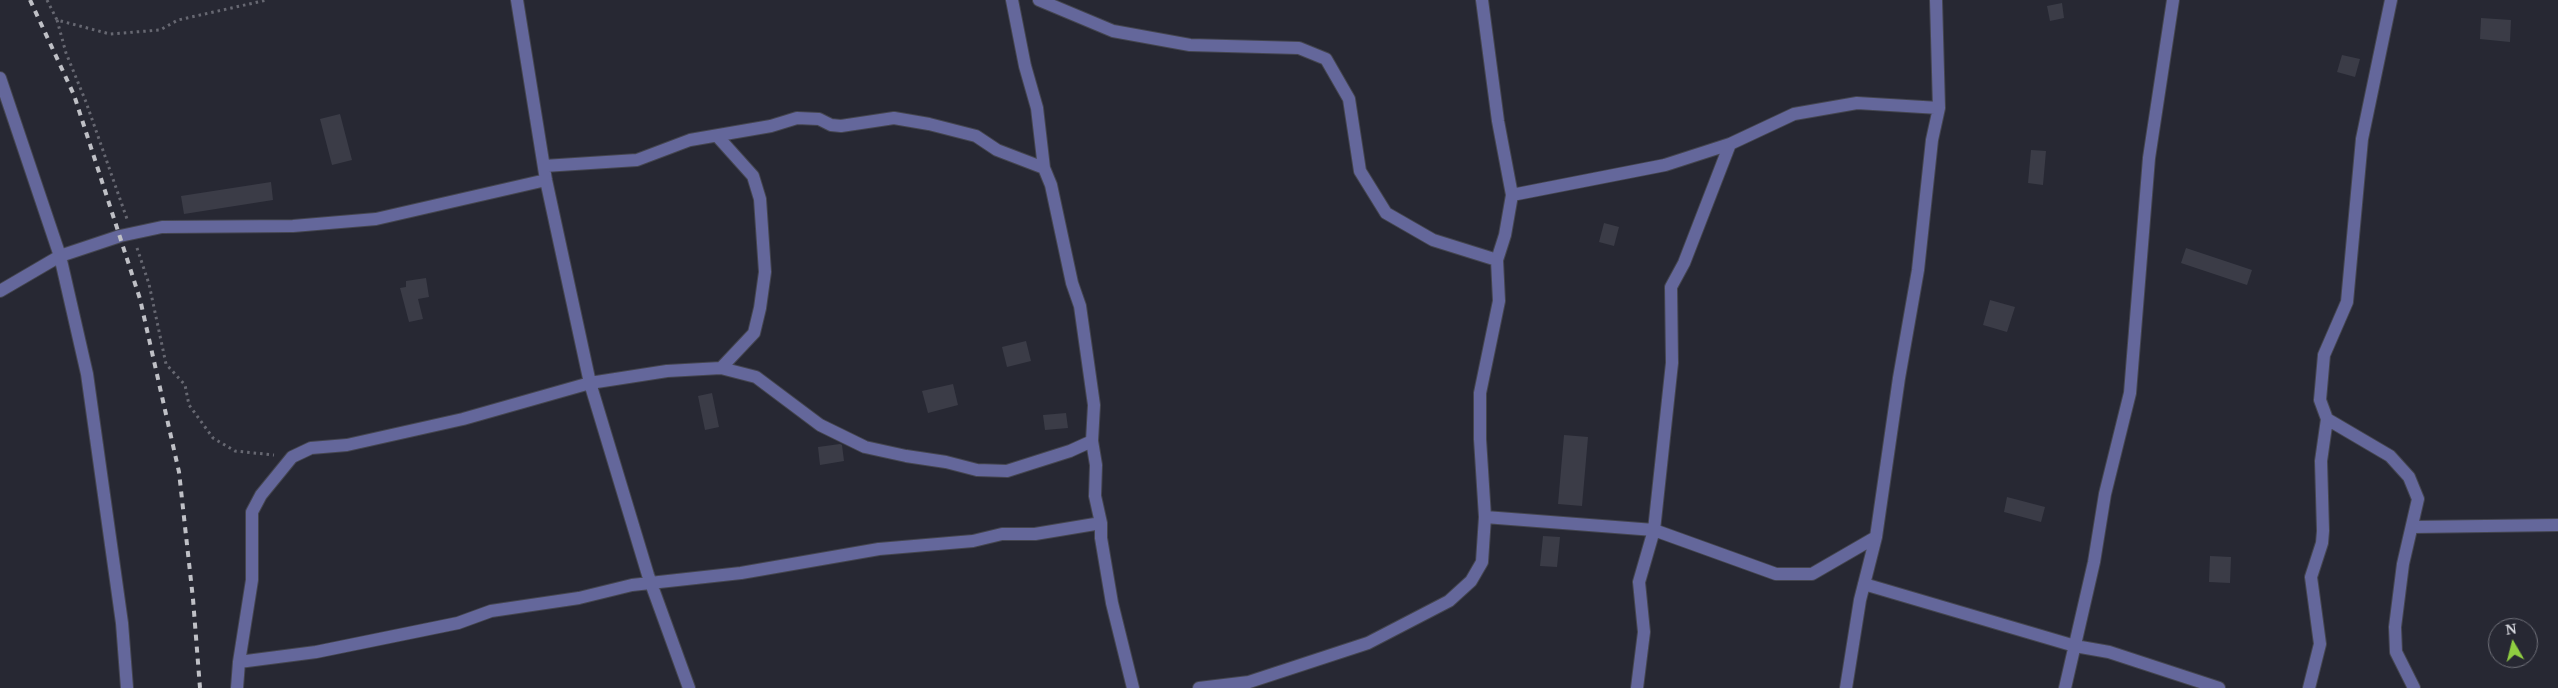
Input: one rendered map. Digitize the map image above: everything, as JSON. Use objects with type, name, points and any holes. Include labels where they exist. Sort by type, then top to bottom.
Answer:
[{"type":"street","points":[[517,0],[546,180],[590,383],[651,583],[689,688]]},
{"type":"street","points":[[1012,0],[1025,66],[1037,108],[1044,168],[1051,185],[1072,283],[1080,306],[1094,405],[1092,441],[1096,465],[1095,496],[1101,523],[1100,538],[1112,603],[1133,688]]},
{"type":"street","points":[[1039,0],[1113,31],[1190,45],[1299,48],[1326,59],[1349,99],[1360,171],[1386,213],[1433,240],[1497,260]]},
{"type":"street","points":[[1199,688],[1249,682],[1368,644],[1449,601],[1471,581],[1482,562],[1485,517],[1480,439],[1480,393],[1499,301],[1497,260],[1510,214],[1512,195],[1498,121],[1482,0]]},
{"type":"street","points":[[1846,688],[1864,584],[1876,537],[1899,378],[1918,270],[1932,140],[1939,108],[1936,0]]},
{"type":"street","points":[[2065,688],[2094,562],[2105,494],[2130,394],[2148,158],[2173,0]]},
{"type":"street","points":[[2309,688],[2320,644],[2311,577],[2322,537],[2321,462],[2327,419],[2320,400],[2324,354],[2347,302],[2362,139],[2391,0]]},
{"type":"street","points":[[0,78],[60,256],[87,374],[122,623],[127,688]]},
{"type":"street","points":[[1512,195],[1665,165],[1730,144],[1794,114],[1857,103],[1939,108]]},
{"type":"street","points":[[544,166],[637,160],[690,140],[718,137],[771,126],[798,118],[819,119],[832,125],[841,126],[894,118],[976,136],[998,150],[1044,168]]},
{"type":"street","points":[[718,137],[753,176],[760,199],[765,272],[754,333],[721,368]]},
{"type":"street","points":[[1638,688],[1644,632],[1639,582],[1654,530],[1672,363],[1670,287],[1684,263],[1730,144]]},
{"type":"street","points":[[0,290],[60,256],[132,233],[162,227],[293,226],[376,219],[546,180]]},
{"type":"street","points":[[237,688],[239,662],[252,580],[252,512],[261,495],[292,457],[311,448],[347,445],[463,419],[590,383],[667,371],[721,368],[756,377],[820,426],[865,447],[946,462],[976,470],[1006,472],[1070,451],[1092,441]]},
{"type":"street","points":[[2327,419],[2390,456],[2410,477],[2418,499],[2403,564],[2395,627],[2396,652],[2414,688]]},
{"type":"street","points":[[1485,517],[1654,530],[1776,574],[1812,574],[1876,537]]},
{"type":"street","points":[[239,662],[316,652],[458,623],[491,611],[579,598],[632,585],[741,572],[879,549],[973,540],[1002,534],[1035,534],[1101,523]]},
{"type":"street","points":[[2413,527],[2558,525]]},
{"type":"street","points":[[1864,584],[2075,646],[2109,652],[2219,688]]},
{"type":"path","points":[[47,0],[57,20],[66,53],[86,102],[149,284],[166,364],[185,385],[189,405],[213,438],[235,451],[292,457]]},
{"type":"path","points":[[57,20],[110,34],[160,30],[178,20],[267,0]]},
{"type":"building","points":[[2062,3],[2064,18],[2050,21],[2047,6]]},
{"type":"building","points":[[2481,18],[2511,20],[2510,42],[2480,39]]},
{"type":"building","points":[[2342,55],[2360,59],[2355,77],[2337,72]]},
{"type":"building","points":[[340,114],[352,160],[332,165],[320,119]]},
{"type":"building","points":[[2031,150],[2046,151],[2043,185],[2028,183]]},
{"type":"building","points":[[271,182],[273,200],[184,214],[181,196]]},
{"type":"building","points":[[1604,223],[1619,227],[1614,246],[1599,242]]},
{"type":"building","points":[[2186,248],[2252,270],[2247,285],[2181,263]]},
{"type":"building","points":[[426,278],[429,297],[418,299],[423,319],[409,322],[400,288],[406,287],[406,281]]},
{"type":"building","points":[[1990,300],[2015,307],[2007,332],[1983,325]]},
{"type":"building","points":[[1026,341],[1031,361],[1007,367],[1002,347]]},
{"type":"building","points":[[953,384],[958,405],[928,413],[922,391]]},
{"type":"building","points":[[712,393],[719,427],[705,430],[698,396]]},
{"type":"building","points":[[1066,413],[1068,428],[1045,430],[1043,415]]},
{"type":"building","points":[[1564,435],[1588,437],[1582,506],[1558,504]]},
{"type":"building","points":[[842,445],[844,461],[820,465],[818,447]]},
{"type":"building","points":[[2007,497],[2045,507],[2041,522],[2004,512]]},
{"type":"building","points":[[1543,536],[1560,537],[1557,567],[1540,566]]},
{"type":"building","points":[[2210,556],[2231,557],[2230,583],[2209,582]]},
{"type":"railway","points":[[30,0],[74,95],[140,299],[179,472],[193,599],[200,688]]}]
